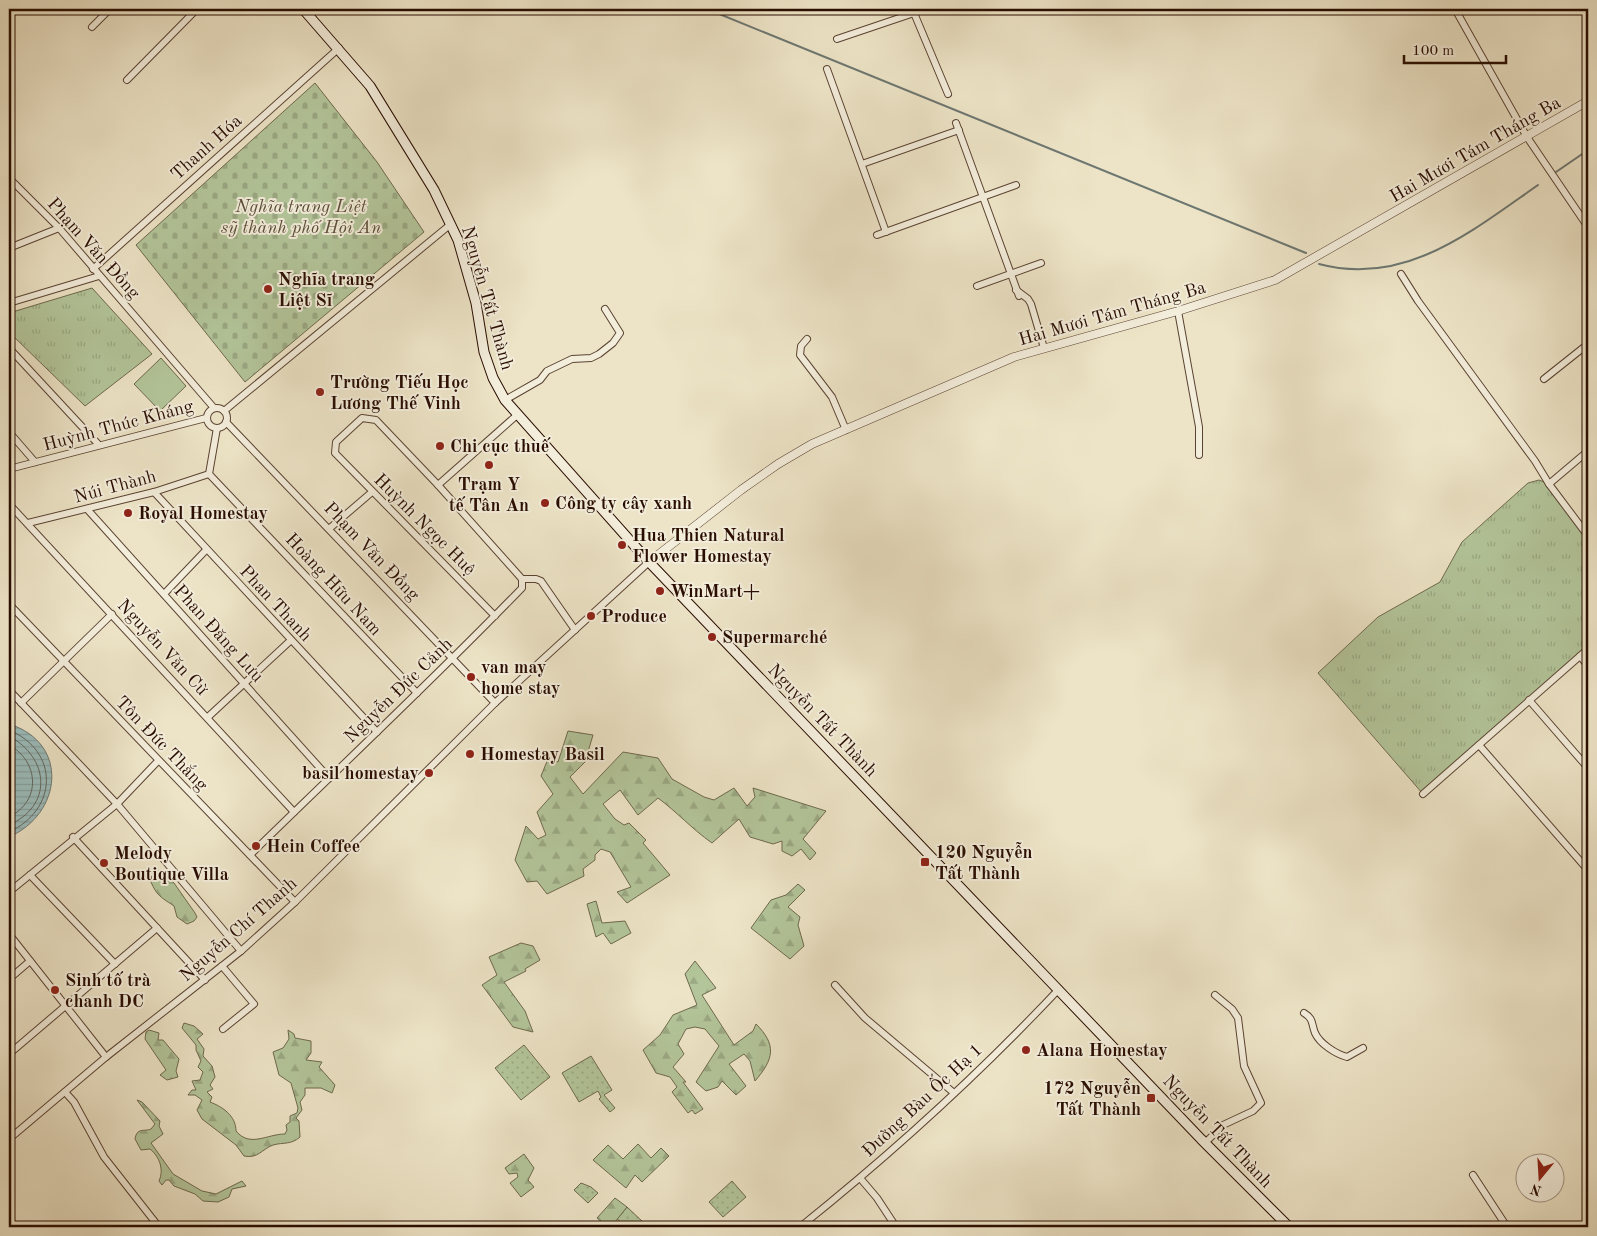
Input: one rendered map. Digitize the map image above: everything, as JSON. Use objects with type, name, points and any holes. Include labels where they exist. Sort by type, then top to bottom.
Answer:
[{"type":"main road","name":"Nguyễn Tất Thành","points":[[303,9],[339,48],[370,86],[434,190],[451,224],[476,303],[484,352],[505,400],[517,415],[649,562],[1287,1227]]},
{"type":"street","points":[[92,27],[110,9]]},
{"type":"street","points":[[127,80],[197,9]]},
{"type":"street","points":[[1455,9],[1527,137],[1588,227]]},
{"type":"street","points":[[837,38],[914,11],[948,94]]},
{"type":"street","name":"Thanh Hóa","points":[[93,269],[339,48]]},
{"type":"street","points":[[826,69],[886,232]]},
{"type":"street","name":"Hai Mươi Tám Tháng Ba","points":[[649,562],[778,464],[812,444],[1014,357],[1178,311],[1275,280],[1588,101]]},
{"type":"street","points":[[956,123],[1018,293],[1032,304],[1044,348]]},
{"type":"street","points":[[862,164],[959,130]]},
{"type":"street","name":"Phạm Văn Đồng","points":[[9,178],[59,228],[214,408]]},
{"type":"street","points":[[877,235],[1016,185]]},
{"type":"street","points":[[224,411],[451,224]]},
{"type":"street","points":[[9,248],[59,228]]},
{"type":"street","points":[[978,286],[1041,263]]},
{"type":"street","points":[[1401,274],[1418,301],[1530,454],[1548,484],[1587,532]]},
{"type":"street","points":[[9,303],[100,276]]},
{"type":"street","points":[[505,400],[540,380],[547,370],[572,359],[591,358],[608,347],[620,333],[605,309]]},
{"type":"street","points":[[1178,311],[1199,427],[1199,455]]},
{"type":"street","points":[[807,339],[801,346],[800,355],[832,397],[846,430]]},
{"type":"street","points":[[1544,379],[1588,344]]},
{"type":"street","points":[[9,348],[99,445]]},
{"type":"street","points":[[218,428],[209,424],[206,418],[208,413],[214,408],[224,411]]},
{"type":"street","points":[[209,474],[218,428],[226,422],[224,411]]},
{"type":"street","points":[[517,415],[438,485],[522,579],[541,581],[575,630]]},
{"type":"street","name":"Huỳnh Thúc Kháng","points":[[9,469],[206,418]]},
{"type":"street","name":"Huỳnh Ngọc Huệ","points":[[438,485],[376,420],[362,418],[336,442],[334,453],[495,616]]},
{"type":"street","name":"Phạm Văn Đồng","points":[[226,422],[330,528],[495,703]]},
{"type":"street","points":[[9,432],[35,462]]},
{"type":"street","points":[[1548,484],[1588,451]]},
{"type":"street","name":"Núi Thành","points":[[28,523],[154,492],[209,474]]},
{"type":"street","name":"Hoàng Hữu Nam","points":[[209,474],[417,693]]},
{"type":"street","name":"Phan Thanh","points":[[154,492],[290,641],[377,732]]},
{"type":"street","points":[[330,528],[372,492]]},
{"type":"street","name":"Nguyễn Văn Cừ","points":[[9,504],[294,812]]},
{"type":"street","name":"Phan Đăng Lưu","points":[[87,509],[329,778]]},
{"type":"street","points":[[164,594],[206,550]]},
{"type":"street","name":"Nguyễn Chí Thanh","points":[[9,1139],[106,1058],[241,951],[295,902],[495,703],[649,562]]},
{"type":"street","name":"Nguyễn Đức Cảnh","points":[[250,855],[453,659],[522,588],[522,579]]},
{"type":"street","name":"Tôn Đức Thắng","points":[[9,604],[295,902]]},
{"type":"street","points":[[21,703],[112,614]]},
{"type":"street","points":[[208,717],[290,641]]},
{"type":"street","points":[[1423,794],[1588,649]]},
{"type":"street","points":[[1580,656],[1588,666]]},
{"type":"street","points":[[9,690],[117,804],[241,951]]},
{"type":"street","points":[[1529,700],[1588,768]]},
{"type":"street","points":[[1478,745],[1588,870]]},
{"type":"street","points":[[9,892],[117,804],[158,761]]},
{"type":"street","points":[[73,838],[205,980]]},
{"type":"street","points":[[30,875],[115,964]]},
{"type":"street","points":[[9,1054],[157,928]]},
{"type":"street","points":[[9,934],[106,1058]]},
{"type":"street","points":[[9,980],[30,961]]},
{"type":"street","points":[[222,966],[254,1004],[223,1029]]},
{"type":"street","points":[[835,985],[865,1018],[954,1093]]},
{"type":"street","name":"Đường Bàu Ốc Hạ 1","points":[[800,1227],[860,1178],[954,1093],[1059,988]]},
{"type":"street","points":[[1205,1143],[1227,1122],[1253,1110],[1261,1103],[1244,1066],[1238,1018],[1232,1009],[1215,994]]},
{"type":"street","points":[[1304,1013],[1312,1019],[1317,1035],[1336,1051],[1347,1057],[1363,1048]]},
{"type":"street","points":[[65,1092],[74,1102],[104,1157],[159,1227]]},
{"type":"street","points":[[1473,1175],[1508,1227]]},
{"type":"street","points":[[860,1178],[877,1198],[896,1227]]},
{"type":"street","points":[[9,1219],[11,1227]]},
{"type":"green space","name":"Nghĩa trang Liệt sỹ thành phố Hội An","points":[[315,83],[377,162],[424,232],[245,382],[136,245]]},
{"type":"green space","points":[[92,288],[152,354],[85,406],[9,332],[9,313]]},
{"type":"green space","points":[[161,358],[186,386],[160,411],[134,384]]},
{"type":"green space","points":[[1539,480],[1549,484],[1588,537],[1588,649],[1423,794],[1318,673],[1378,617],[1440,582],[1462,542],[1528,483]]},
{"type":"green space","points":[[568,731],[593,735],[585,762],[570,777],[583,794],[623,752],[658,758],[672,779],[704,797],[714,800],[734,788],[747,806],[755,797],[753,788],[826,811],[803,839],[816,853],[810,860],[801,849],[792,856],[782,851],[782,841],[773,844],[750,837],[739,819],[712,843],[658,798],[638,815],[620,790],[603,804],[615,819],[624,825],[629,823],[646,840],[643,843],[670,875],[627,903],[617,892],[631,887],[610,852],[601,849],[595,855],[595,860],[583,869],[584,876],[547,894],[537,881],[527,882],[515,860],[526,826],[538,839],[546,835],[537,812],[553,794],[541,776],[548,759],[558,762]]},
{"type":"green space","points":[[161,870],[174,883],[195,913],[197,917],[194,921],[187,924],[177,917],[174,906],[155,890],[147,876]]},
{"type":"green space","points":[[798,884],[805,890],[788,907],[800,917],[798,925],[804,946],[790,959],[751,928],[771,900],[786,895]]},
{"type":"green space","points":[[596,901],[602,923],[625,921],[631,933],[611,944],[603,933],[596,937],[587,904]]},
{"type":"green space","points":[[521,943],[533,946],[540,960],[525,969],[526,971],[504,982],[525,1011],[533,1032],[513,1027],[482,985],[497,975],[489,957]]},
{"type":"green space","points":[[695,961],[716,988],[702,995],[734,1045],[753,1031],[756,1024],[767,1039],[771,1052],[766,1066],[755,1081],[750,1061],[744,1054],[729,1064],[746,1086],[736,1095],[722,1081],[718,1087],[706,1091],[696,1082],[719,1046],[705,1029],[695,1027],[686,1029],[678,1044],[684,1054],[673,1067],[686,1082],[683,1082],[703,1109],[695,1114],[692,1110],[688,1113],[672,1092],[677,1087],[670,1077],[656,1073],[643,1050],[660,1035],[673,1015],[697,1005],[685,974]]},
{"type":"green space","points":[[184,1023],[194,1026],[203,1034],[197,1039],[204,1049],[203,1056],[212,1066],[215,1077],[210,1085],[213,1089],[207,1092],[212,1097],[210,1102],[228,1113],[234,1121],[236,1131],[247,1139],[259,1139],[285,1134],[287,1130],[286,1125],[290,1122],[290,1116],[297,1113],[298,1108],[291,1083],[279,1075],[273,1052],[283,1048],[289,1039],[288,1030],[294,1034],[295,1038],[311,1041],[311,1053],[306,1060],[322,1062],[319,1067],[335,1085],[332,1093],[321,1088],[305,1088],[305,1095],[300,1102],[302,1110],[296,1118],[299,1121],[300,1137],[297,1140],[273,1145],[256,1155],[244,1156],[236,1145],[202,1119],[197,1110],[202,1100],[195,1095],[188,1095],[192,1090],[196,1090],[192,1081],[200,1080],[203,1072],[198,1067],[201,1061],[196,1045],[182,1028]]},
{"type":"green space","points":[[149,1030],[159,1033],[158,1040],[163,1040],[179,1059],[176,1071],[178,1077],[167,1080],[160,1075],[166,1070],[145,1039],[146,1032]]},
{"type":"green space","points":[[524,1045],[550,1077],[521,1100],[495,1068]]},
{"type":"green space","points":[[591,1056],[612,1090],[604,1095],[615,1108],[610,1112],[599,1099],[601,1097],[598,1091],[579,1102],[562,1073]]},
{"type":"green space","points":[[137,1100],[142,1102],[160,1121],[159,1126],[163,1134],[151,1143],[173,1174],[202,1191],[216,1194],[242,1181],[246,1186],[232,1189],[229,1197],[218,1202],[203,1201],[195,1194],[174,1186],[169,1180],[166,1180],[162,1185],[159,1181],[161,1168],[156,1156],[150,1149],[141,1150],[135,1139],[139,1131],[151,1129],[155,1124]]},
{"type":"green space","points":[[638,1144],[651,1158],[661,1148],[669,1156],[642,1182],[635,1175],[626,1188],[593,1160],[608,1145],[623,1159]]},
{"type":"green space","points":[[524,1154],[534,1168],[528,1180],[534,1187],[521,1197],[510,1183],[518,1177],[517,1173],[509,1174],[505,1168]]},
{"type":"green space","points":[[732,1181],[746,1197],[723,1217],[709,1202]]},
{"type":"green space","points":[[581,1183],[591,1187],[598,1193],[588,1203],[574,1190]]},
{"type":"green space","points":[[615,1198],[627,1207],[611,1227],[608,1227],[597,1218]]},
{"type":"green space","points":[[627,1207],[643,1222],[637,1227],[628,1227],[617,1219]]},
{"type":"water","points":[[9,724],[29,733],[42,746],[50,762],[52,779],[48,796],[40,812],[27,826],[9,837]]},
{"type":"waterway","points":[[707,9],[1306,253]]},
{"type":"waterway","points":[[1556,172],[1588,150]]},
{"type":"waterway","points":[[1319,264],[1350,269],[1380,268],[1409,261],[1436,250],[1462,236],[1538,185]]},
{"type":"place","name":"Nghĩa trang Liệt Sĩ","points":[[268,289]]},
{"type":"place","name":"Trường Tiếu Học Lương Thế Vinh","points":[[320,392]]},
{"type":"place","name":"Chi cục thuế","points":[[440,446]]},
{"type":"place","name":"Trạm Y tế Tân An","points":[[489,465]]},
{"type":"place","name":"Công ty cây xanh","points":[[545,503]]},
{"type":"place","name":"Royal Homestay","points":[[128,513]]},
{"type":"place","name":"Hua Thien Natural Flower Homestay","points":[[622,545]]},
{"type":"place","name":"WinMart+","points":[[660,591]]},
{"type":"place","name":"Produce","points":[[591,616]]},
{"type":"place","name":"Supermarché","points":[[712,637]]},
{"type":"place","name":"van may home stay","points":[[471,677]]},
{"type":"place","name":"Homestay Basil","points":[[470,754]]},
{"type":"place","name":"basil homestay","points":[[429,773]]},
{"type":"place","name":"Hein Coffee","points":[[256,846]]},
{"type":"place","name":"120 Nguyễn Tất Thành","points":[[925,862]]},
{"type":"place","name":"Melody Boutique Villa","points":[[104,863]]},
{"type":"place","name":"Sinh tố trà chanh DC","points":[[55,990]]},
{"type":"place","name":"Alana Homestay","points":[[1026,1050]]},
{"type":"place","name":"172 Nguyễn Tất Thành","points":[[1151,1098]]}]
